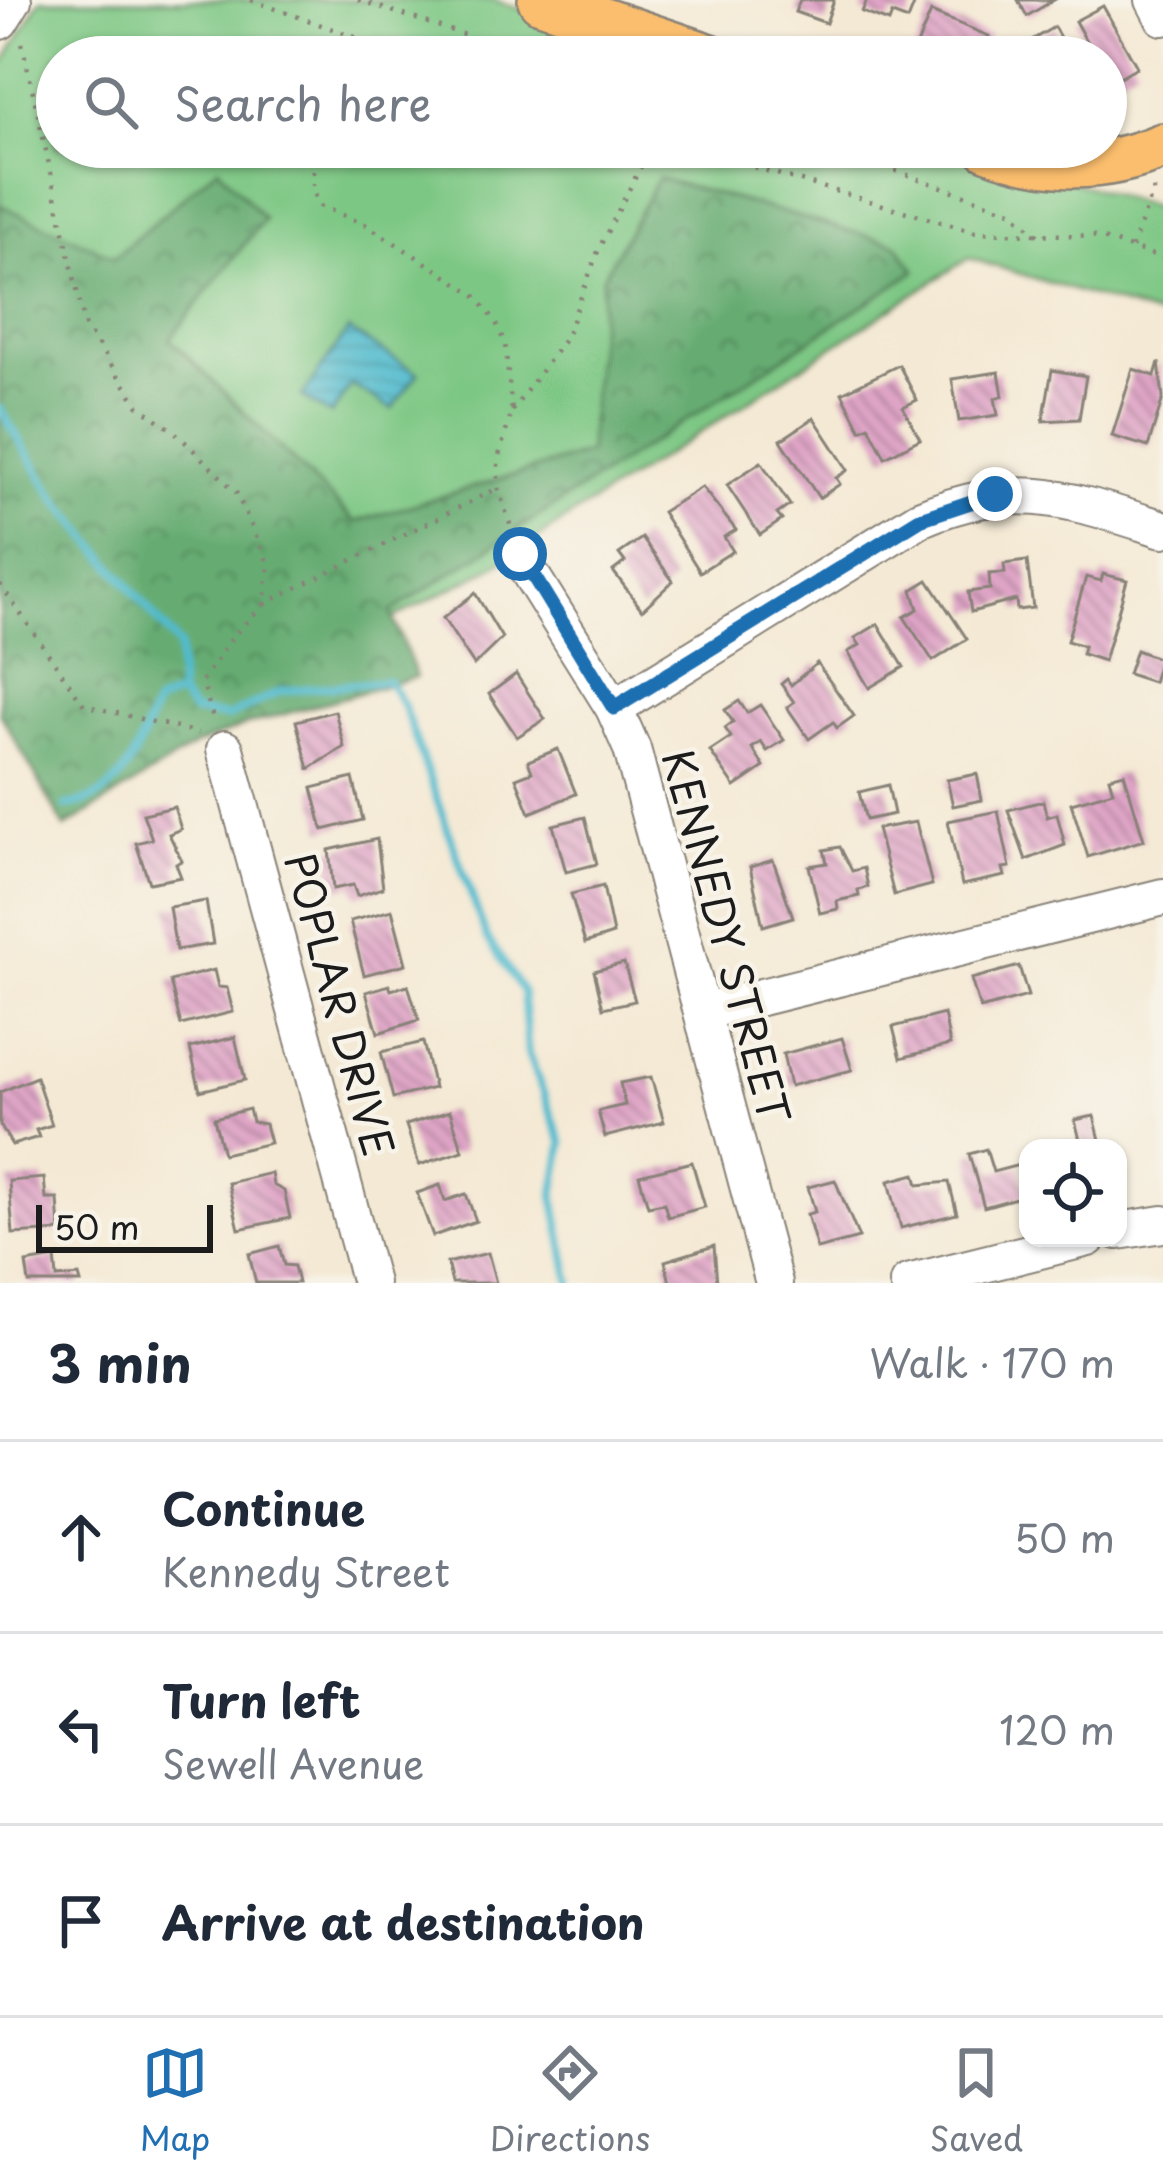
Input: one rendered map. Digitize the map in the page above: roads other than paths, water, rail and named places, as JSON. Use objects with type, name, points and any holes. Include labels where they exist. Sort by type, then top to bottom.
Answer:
[{"type":"main road","points":[[541,0],[648,36]]},
{"type":"main road","points":[[1127,155],[1163,146]]},
{"type":"street","points":[[1154,0],[1163,17]]},
{"type":"street","points":[[614,708],[920,519],[955,504],[1028,493],[1163,529]]},
{"type":"street","name":"KENNEDY STREET","points":[[524,564],[614,708],[632,749],[774,1283]]},
{"type":"street","name":"POPLAR DRIVE","points":[[215,737],[370,1283]]},
{"type":"street","points":[[705,1011],[1163,897]]},
{"type":"street","points":[[1127,1230],[1163,1225]]},
{"type":"street","points":[[908,1283],[1052,1247]]},
{"type":"water","points":[[348,330],[418,373],[392,409],[351,385],[331,415],[302,397]]},
{"type":"waterway","points":[[0,409],[55,497],[179,646],[179,694],[193,712],[228,717],[281,691],[388,681],[403,705],[486,936],[523,992],[528,1054],[563,1144],[554,1197],[571,1283]]},
{"type":"waterway","points":[[66,806],[86,802],[115,783],[134,756],[156,704],[179,694]]}]
